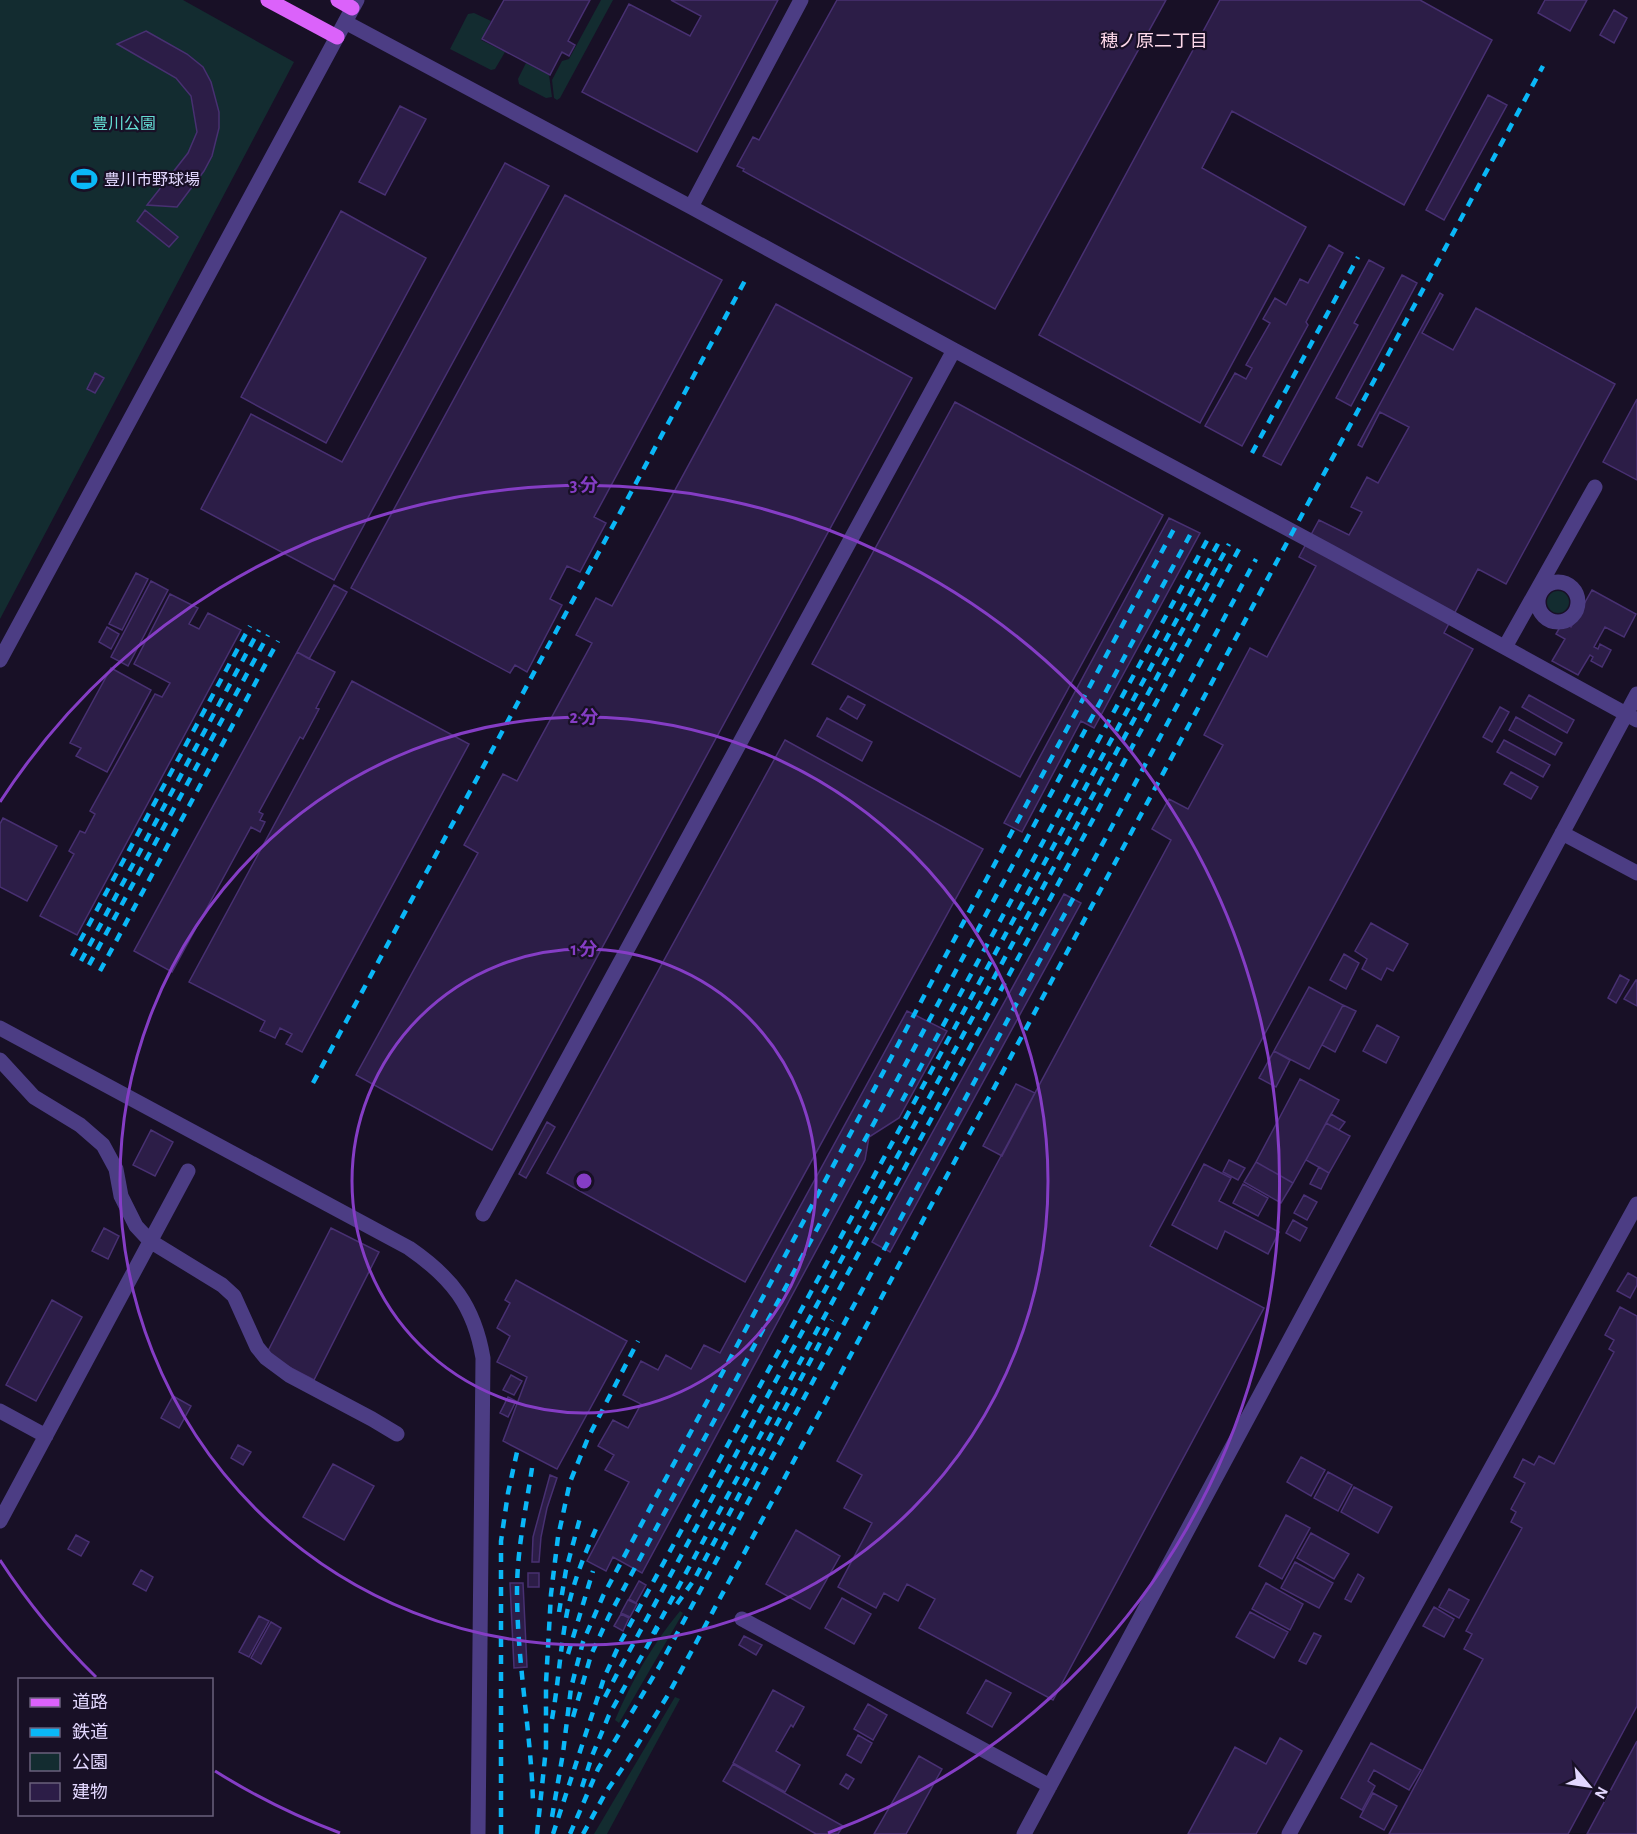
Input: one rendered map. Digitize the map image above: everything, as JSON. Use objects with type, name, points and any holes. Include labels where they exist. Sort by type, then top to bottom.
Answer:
[{"type":"main road","points":[[267,0],[337,37]]},
{"type":"main road","points":[[338,0],[355,4]]},
{"type":"street","points":[[691,207],[801,0]]},
{"type":"street","points":[[0,660],[355,4]]},
{"type":"street","points":[[345,22],[1321,546],[1632,717]]},
{"type":"street","points":[[483,1214],[954,350]]},
{"type":"street","points":[[1505,647],[1595,487]]},
{"type":"street","points":[[1024,1834],[1562,833],[1632,717],[1637,694]]},
{"type":"street","points":[[1562,833],[1637,873]]},
{"type":"street","points":[[0,1028],[409,1248],[438,1269],[463,1299],[479,1337],[483,1358],[478,1834]]},
{"type":"street","points":[[0,1060],[34,1097],[80,1125],[103,1145],[116,1169],[121,1196],[136,1226],[150,1241],[234,1296],[257,1347],[266,1359],[289,1376],[397,1434]]},
{"type":"street","points":[[0,1521],[188,1171]]},
{"type":"street","points":[[1289,1834],[1637,1204]]},
{"type":"street","points":[[0,1411],[46,1436]]},
{"type":"street","points":[[742,1619],[1050,1786]]},
{"type":"green space","name":"豊川公園","points":[[0,0],[183,0],[294,62],[0,619]]},
{"type":"green space","points":[[601,0],[613,0],[557,100],[554,98],[552,80],[562,61],[569,59]]},
{"type":"green space","points":[[474,13],[491,21],[481,40],[505,52],[495,69],[491,70],[450,49],[468,14]]},
{"type":"green space","points":[[526,63],[549,75],[552,97],[546,98],[519,84],[518,79]]},
{"type":"green space","points":[[1558,591],[1566,594],[1569,602],[1566,610],[1558,613],[1550,610],[1547,602],[1550,594]]},
{"type":"green space","points":[[680,1611],[683,1613],[619,1723],[615,1720],[628,1691],[660,1637]]},
{"type":"green space","points":[[675,1697],[680,1699],[607,1834],[594,1834]]},
{"type":"building","points":[[504,0],[590,0],[568,41],[575,45],[569,56],[562,52],[550,75],[482,39]]},
{"type":"building","points":[[671,0],[778,0],[697,152],[582,92],[629,4],[690,36],[701,16]]},
{"type":"building","points":[[837,0],[1166,0],[995,309],[737,166],[753,137],[759,140]]},
{"type":"building","points":[[1220,0],[1420,0],[1492,40],[1404,205],[1232,111],[1202,168],[1306,227],[1200,423],[1039,335]]},
{"type":"building","points":[[1545,0],[1587,0],[1570,31],[1538,13]]},
{"type":"building","points":[[1614,10],[1627,18],[1614,43],[1600,35]]},
{"type":"building","points":[[146,31],[187,54],[203,67],[211,82],[219,112],[219,128],[212,156],[204,171],[177,207],[147,205],[188,153],[197,132],[191,96],[176,78],[117,44]]},
{"type":"building","points":[[1488,95],[1507,105],[1444,220],[1426,210]]},
{"type":"building","points":[[400,106],[426,119],[385,195],[359,182]]},
{"type":"building","points":[[505,163],[549,186],[334,580],[201,509],[251,414],[342,462]]},
{"type":"building","points":[[565,195],[722,280],[594,517],[606,523],[580,572],[567,566],[550,599],[562,605],[527,672],[515,665],[510,673],[351,588]]},
{"type":"building","points":[[145,210],[178,237],[169,247],[137,221]]},
{"type":"building","points":[[341,211],[426,258],[326,443],[241,397]]},
{"type":"building","points":[[1329,245],[1343,253],[1306,322],[1308,325],[1242,446],[1205,426],[1235,373],[1246,379],[1252,368],[1246,365],[1270,323],[1263,319],[1275,298],[1286,305],[1300,279],[1308,283]]},
{"type":"building","points":[[1369,260],[1384,268],[1354,323],[1358,325],[1281,465],[1263,456]]},
{"type":"building","points":[[1402,275],[1417,283],[1351,406],[1336,398]]},
{"type":"building","points":[[1440,293],[1443,295],[1422,333],[1453,350],[1476,308],[1615,384],[1506,584],[1478,569],[1444,633],[1473,649],[1150,1246],[1264,1308],[1053,1700],[919,1628],[935,1599],[907,1584],[898,1601],[884,1593],[876,1608],[838,1587],[872,1523],[844,1508],[862,1475],[837,1461],[1171,840],[1152,829],[1169,799],[1188,809],[1223,745],[1204,735],[1250,648],[1267,657],[1316,566],[1299,557],[1319,520],[1349,535],[1362,512],[1351,507],[1367,477],[1378,483],[1409,427],[1380,412],[1362,447],[1358,445]]},
{"type":"building","points":[[776,304],[912,378],[492,1150],[356,1075],[478,853],[464,845],[503,774],[517,781],[592,643],[576,635],[596,598],[612,606]]},
{"type":"building","points":[[95,373],[104,378],[95,393],[87,389]]},
{"type":"building","points":[[1637,399],[1637,480],[1603,462]]},
{"type":"building","points":[[955,402],[1163,515],[1020,777],[812,664]]},
{"type":"building","points":[[1169,518],[1200,533],[1094,728],[1081,721],[1022,832],[1004,823]]},
{"type":"building","points":[[136,573],[148,579],[122,630],[109,624]]},
{"type":"building","points":[[151,581],[168,590],[128,666],[111,657]]},
{"type":"building","points":[[334,585],[347,592],[309,659],[297,652]]},
{"type":"building","points":[[1592,590],[1636,614],[1624,637],[1605,627],[1594,647],[1598,649],[1600,644],[1611,650],[1602,667],[1591,661],[1593,657],[1590,655],[1578,675],[1552,661],[1565,639],[1556,634],[1563,622],[1571,627]]},
{"type":"building","points":[[170,594],[198,608],[189,624],[199,629],[208,613],[241,630],[77,935],[40,916],[74,854],[69,851],[80,831],[85,833],[95,814],[90,811],[155,694],[162,697],[170,683],[134,664]]},
{"type":"building","points":[[107,627],[119,634],[111,649],[99,642]]},
{"type":"building","points":[[297,652],[335,672],[303,739],[300,737],[259,812],[263,814],[260,820],[265,822],[260,832],[251,827],[172,972],[134,951]]},
{"type":"building","points":[[111,668],[151,690],[107,772],[76,756],[81,748],[70,743]]},
{"type":"building","points":[[352,681],[469,744],[302,1052],[286,1044],[292,1034],[280,1028],[275,1038],[260,1031],[265,1021],[189,982]]},
{"type":"building","points":[[1529,695],[1574,720],[1567,733],[1522,707]]},
{"type":"building","points":[[848,696],[865,705],[857,719],[840,709]]},
{"type":"building","points":[[1500,707],[1509,712],[1492,742],[1483,737]]},
{"type":"building","points":[[1516,717],[1562,743],[1555,755],[1509,730]]},
{"type":"building","points":[[827,718],[872,742],[862,761],[817,736]]},
{"type":"building","points":[[785,740],[983,849],[745,1282],[547,1173]]},
{"type":"building","points":[[1504,740],[1550,765],[1543,777],[1497,752]]},
{"type":"building","points":[[1511,772],[1538,787],[1531,799],[1504,784]]},
{"type":"building","points":[[3,818],[57,846],[27,901],[0,887],[0,824]]},
{"type":"building","points":[[1064,894],[1081,903],[890,1252],[872,1242]]},
{"type":"building","points":[[1371,923],[1408,944],[1393,971],[1387,968],[1381,980],[1362,969],[1367,959],[1355,951]]},
{"type":"building","points":[[1344,954],[1359,963],[1346,989],[1330,980]]},
{"type":"building","points":[[1620,975],[1629,980],[1616,1003],[1608,998]]},
{"type":"building","points":[[1637,980],[1637,1006],[1624,999]]},
{"type":"building","points":[[1309,987],[1343,1005],[1309,1069],[1274,1051]]},
{"type":"building","points":[[1343,1005],[1356,1011],[1335,1052],[1322,1045]]},
{"type":"building","points":[[907,1011],[947,1031],[899,1118],[869,1137],[865,1160],[642,1573],[613,1557],[606,1571],[587,1561],[629,1482],[605,1470],[614,1455],[598,1446],[613,1420],[628,1428],[641,1404],[623,1395],[641,1361],[658,1370],[666,1355],[691,1369],[704,1345],[720,1353]]},
{"type":"building","points":[[1377,1025],[1399,1037],[1386,1063],[1363,1051]]},
{"type":"building","points":[[1274,1051],[1290,1060],[1276,1087],[1259,1078]]},
{"type":"building","points":[[1300,1079],[1339,1100],[1293,1183],[1256,1162]]},
{"type":"building","points":[[1016,1084],[1035,1093],[1002,1156],[983,1146]]},
{"type":"building","points":[[1331,1114],[1345,1122],[1339,1130],[1326,1123]]},
{"type":"building","points":[[547,1122],[555,1127],[526,1178],[519,1174]]},
{"type":"building","points":[[1326,1123],[1350,1136],[1329,1173],[1306,1160]]},
{"type":"building","points":[[151,1130],[173,1142],[155,1176],[133,1165]]},
{"type":"building","points":[[1229,1160],[1245,1168],[1238,1180],[1223,1172]]},
{"type":"building","points":[[1256,1162],[1293,1183],[1281,1203],[1244,1182]]},
{"type":"building","points":[[1204,1164],[1231,1178],[1219,1201],[1279,1232],[1268,1254],[1225,1231],[1217,1249],[1172,1225]]},
{"type":"building","points":[[1319,1167],[1329,1173],[1321,1189],[1310,1184]]},
{"type":"building","points":[[1243,1184],[1268,1198],[1258,1216],[1233,1203]]},
{"type":"building","points":[[1304,1195],[1317,1202],[1307,1220],[1294,1213]]},
{"type":"building","points":[[1293,1220],[1307,1228],[1300,1241],[1286,1233]]},
{"type":"building","points":[[104,1228],[119,1236],[108,1259],[92,1251]]},
{"type":"building","points":[[331,1228],[379,1252],[314,1380],[266,1355]]},
{"type":"building","points":[[1628,1273],[1637,1278],[1637,1285],[1630,1298],[1617,1291]]},
{"type":"building","points":[[516,1280],[627,1341],[557,1469],[503,1441],[527,1377],[497,1362],[510,1336],[497,1328],[510,1303],[505,1300]]},
{"type":"building","points":[[52,1300],[82,1317],[36,1401],[6,1385]]},
{"type":"building","points":[[1620,1307],[1637,1316],[1637,1706],[1568,1834],[1389,1834],[1483,1659],[1464,1649],[1472,1634],[1466,1631],[1522,1528],[1511,1522],[1516,1512],[1511,1509],[1525,1483],[1514,1477],[1523,1459],[1534,1465],[1539,1456],[1554,1464],[1614,1352],[1609,1349],[1614,1340],[1605,1335]]},
{"type":"building","points":[[511,1375],[522,1381],[514,1395],[503,1390]]},
{"type":"building","points":[[173,1396],[191,1406],[179,1428],[161,1418]]},
{"type":"building","points":[[508,1397],[516,1401],[508,1417],[500,1413]]},
{"type":"building","points":[[238,1445],[251,1452],[243,1465],[231,1458]]},
{"type":"building","points":[[1301,1457],[1325,1470],[1311,1496],[1287,1482]]},
{"type":"building","points":[[333,1464],[374,1486],[344,1540],[303,1517]]},
{"type":"building","points":[[1328,1472],[1352,1485],[1338,1511],[1314,1498]]},
{"type":"building","points":[[550,1475],[557,1478],[547,1508],[539,1562],[532,1562],[533,1537]]},
{"type":"building","points":[[1354,1487],[1392,1507],[1378,1533],[1341,1512]]},
{"type":"building","points":[[1286,1515],[1310,1528],[1282,1579],[1259,1566]]},
{"type":"building","points":[[796,1530],[840,1556],[810,1609],[766,1584]]},
{"type":"building","points":[[1311,1533],[1349,1554],[1334,1579],[1297,1558]]},
{"type":"building","points":[[76,1535],[89,1542],[81,1556],[68,1549]]},
{"type":"building","points":[[1295,1562],[1333,1583],[1319,1608],[1281,1588]]},
{"type":"building","points":[[141,1570],[153,1577],[146,1591],[133,1584]]},
{"type":"building","points":[[528,1573],[539,1573],[539,1587],[528,1587]]},
{"type":"building","points":[[1358,1574],[1364,1578],[1351,1602],[1345,1599]]},
{"type":"building","points":[[639,1581],[646,1585],[636,1603],[629,1599]]},
{"type":"building","points":[[510,1583],[523,1583],[527,1667],[514,1668]]},
{"type":"building","points":[[1266,1583],[1303,1604],[1290,1630],[1252,1609]]},
{"type":"building","points":[[1449,1589],[1469,1600],[1459,1618],[1439,1607]]},
{"type":"building","points":[[842,1598],[871,1614],[854,1644],[825,1628]]},
{"type":"building","points":[[628,1600],[637,1604],[630,1617],[621,1613]]},
{"type":"building","points":[[1434,1607],[1454,1619],[1444,1637],[1423,1626]]},
{"type":"building","points":[[1250,1612],[1288,1632],[1274,1658],[1236,1637]]},
{"type":"building","points":[[621,1614],[629,1618],[623,1631],[614,1626]]},
{"type":"building","points":[[259,1616],[269,1621],[249,1657],[239,1652]]},
{"type":"building","points":[[271,1622],[281,1628],[261,1664],[251,1658]]},
{"type":"building","points":[[1314,1633],[1321,1636],[1306,1664],[1299,1661]]},
{"type":"building","points":[[744,1636],[762,1645],[756,1655],[739,1645]]},
{"type":"building","points":[[986,1680],[1011,1693],[992,1727],[967,1713]]},
{"type":"building","points":[[773,1690],[804,1707],[776,1751],[800,1765],[785,1792],[733,1763]]},
{"type":"building","points":[[868,1704],[887,1715],[873,1740],[854,1729]]},
{"type":"building","points":[[858,1735],[872,1743],[861,1763],[847,1755]]},
{"type":"building","points":[[1280,1738],[1302,1751],[1256,1834],[1188,1834],[1235,1747],[1266,1764]]},
{"type":"building","points":[[1637,1741],[1637,1834],[1587,1834]]},
{"type":"building","points":[[1371,1743],[1421,1770],[1409,1790],[1374,1770],[1368,1781],[1375,1786],[1362,1810],[1341,1798]]},
{"type":"building","points":[[919,1756],[942,1769],[906,1834],[874,1834]]},
{"type":"building","points":[[733,1764],[843,1826],[838,1834],[816,1834],[723,1781]]},
{"type":"building","points":[[846,1774],[854,1779],[848,1789],[840,1784]]},
{"type":"building","points":[[1373,1793],[1397,1806],[1384,1830],[1360,1817]]},
{"type":"railway","points":[[583,1834],[606,1792],[668,1695],[1543,66]]},
{"type":"railway","points":[[1252,453],[1358,257]]},
{"type":"railway","points":[[313,1083],[748,275]]},
{"type":"railway","points":[[552,1817],[571,1688],[583,1642],[603,1596],[1175,527]]},
{"type":"railway","points":[[573,1717],[591,1655],[609,1616],[1190,535]]},
{"type":"railway","points":[[902,1101],[1210,535]]},
{"type":"railway","points":[[553,1834],[604,1678],[620,1643],[1220,540]]},
{"type":"railway","points":[[605,1697],[1229,544]]},
{"type":"railway","points":[[653,1634],[1239,549]]},
{"type":"railway","points":[[570,1834],[598,1769],[659,1667],[1256,559]]},
{"type":"railway","points":[[72,956],[250,626]]},
{"type":"railway","points":[[81,961],[259,630]]},
{"type":"railway","points":[[89,965],[268,635]]},
{"type":"railway","points":[[100,971],[278,641]]},
{"type":"railway","points":[[677,1604],[694,1580],[832,1320]]},
{"type":"railway","points":[[537,1834],[546,1748],[546,1683],[551,1594],[558,1537],[570,1482],[588,1438],[638,1341]]},
{"type":"railway","points":[[501,1834],[501,1541],[517,1452]]},
{"type":"railway","points":[[532,1468],[520,1545],[517,1591],[519,1644],[533,1802]]},
{"type":"railway","points":[[559,1612],[566,1570],[580,1518]]},
{"type":"railway","points":[[552,1719],[569,1605],[580,1569],[599,1522]]},
{"type":"railway","points":[[568,1654],[593,1571]]},
{"type":"railway","points":[[582,1787],[609,1715],[658,1627]]},
{"type":"place","name":"豊川市野球場","points":[[84,179]]},
{"type":"district","name":"穂ノ原二丁目","points":[[1154,41]]}]
